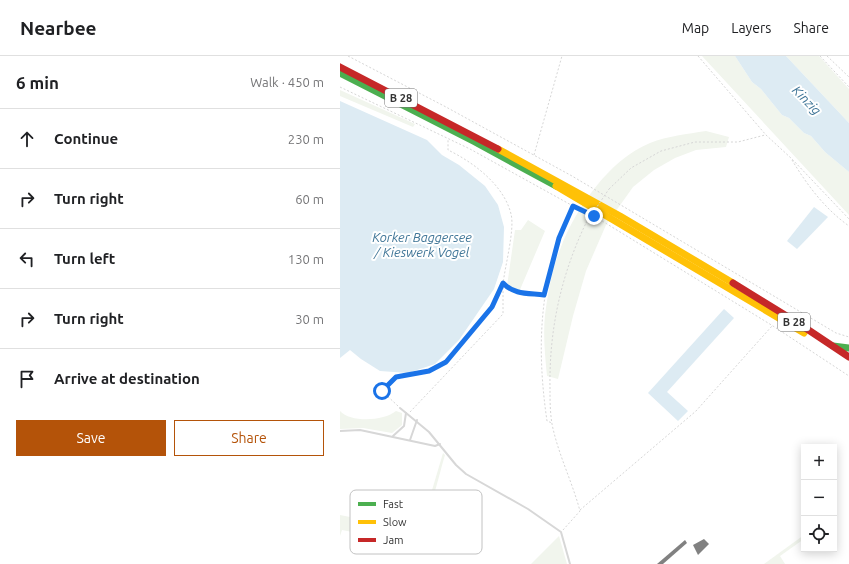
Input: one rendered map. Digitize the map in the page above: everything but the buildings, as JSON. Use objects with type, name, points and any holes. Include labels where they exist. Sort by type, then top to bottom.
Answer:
[{"type":"highway","name":"B 28","points":[[340,67],[461,128],[555,179],[662,240],[849,357]]},
{"type":"highway","name":"B 28","points":[[340,74],[460,134],[554,184],[645,237],[849,363]]},
{"type":"highway","points":[[832,346],[849,348]]},
{"type":"lane","points":[[400,408],[417,420],[440,444],[456,465],[466,474],[528,509],[561,532],[570,564]]},
{"type":"lane","points":[[392,436],[404,426],[407,414]]},
{"type":"lane","points":[[410,440],[417,420]]},
{"type":"lane","points":[[340,431],[360,430],[435,446],[440,444]]},
{"type":"path","points":[[348,56],[446,107],[534,156],[698,250],[836,334],[849,337]]},
{"type":"path","points":[[534,156],[562,56]]},
{"type":"path","points":[[698,56],[766,135],[792,159],[849,219]]},
{"type":"path","points":[[820,56],[849,87]]},
{"type":"path","points":[[827,56],[849,77]]},
{"type":"path","points":[[340,87],[470,149],[594,216],[772,326],[849,376]]},
{"type":"path","points":[[580,511],[574,488],[560,456],[552,423],[550,355],[555,321],[565,275],[586,223],[609,188],[631,168],[661,151],[696,142],[738,142],[766,135]]},
{"type":"path","points":[[407,414],[503,314],[503,283],[510,238],[511,214],[500,191],[476,168],[448,150],[448,139]]},
{"type":"path","points":[[792,159],[815,194],[837,217],[849,226]]},
{"type":"path","points":[[552,423],[547,421],[540,349],[544,295],[559,238],[573,206]]},
{"type":"path","points":[[503,283],[515,292],[544,295]]},
{"type":"path","points":[[400,408],[382,391],[396,377],[429,371],[446,362],[492,307],[503,283]]},
{"type":"path","points":[[561,532],[580,511],[696,411],[772,326]]},
{"type":"shaded area","points":[[702,56],[735,56],[752,82],[761,89],[782,115],[789,118],[804,133],[811,136],[825,152],[849,172],[849,215]]},
{"type":"shaded area","points":[[786,56],[819,56],[849,89],[849,123]]},
{"type":"shaded area","points":[[340,90],[415,124],[413,127],[340,96]]},
{"type":"shaded area","points":[[706,131],[729,137],[726,147],[696,150],[675,158],[654,170],[633,187],[606,225],[586,271],[573,316],[558,379],[547,376],[544,346],[544,323],[551,281],[555,263],[567,232],[585,201],[608,173],[635,150],[650,143],[664,139]]},
{"type":"shaded area","points":[[528,220],[545,231],[519,292],[507,286],[515,230],[521,230]]},
{"type":"shaded area","points":[[340,411],[345,415],[359,419],[376,419],[396,411],[402,413],[402,425],[392,433],[363,428],[340,429]]},
{"type":"shaded area","points":[[443,453],[445,455],[436,490],[432,490]]},
{"type":"shaded area","points":[[340,515],[350,517],[350,532],[342,530],[340,536]]},
{"type":"shaded area","points":[[559,536],[567,564],[531,564]]},
{"type":"shaded area","points":[[801,537],[801,541],[780,556],[785,564],[764,564]]},
{"type":"water","name":"Kinzig","points":[[735,56],[786,56],[849,123],[849,172],[825,152],[811,136],[804,133],[789,118],[782,115],[761,89],[752,82]]},
{"type":"water","name":"Korker Baggersee / Kieswerk Vogel","points":[[340,101],[427,140],[442,155],[459,165],[485,186],[498,205],[504,227],[503,262],[494,289],[459,340],[435,364],[408,373],[380,371],[350,350],[340,358]]},
{"type":"water","points":[[814,207],[828,217],[797,249],[787,241]]},
{"type":"water","points":[[724,309],[734,318],[667,392],[688,411],[678,421],[648,393]]},
{"type":"traffic: fast","points":[[340,73],[475,142],[556,186]]},
{"type":"traffic: fast","points":[[833,346],[849,348]]},
{"type":"traffic: slow","points":[[498,149],[620,216],[733,283]]},
{"type":"traffic: slow","points":[[556,186],[804,333]]},
{"type":"traffic: jam","points":[[340,67],[498,149]]},
{"type":"traffic: jam","points":[[733,283],[798,323],[849,357]]},
{"type":"route","points":[[382,391],[396,377],[429,371],[446,362],[492,307],[503,283],[515,292],[544,295],[559,238],[573,206],[594,216]]}]
